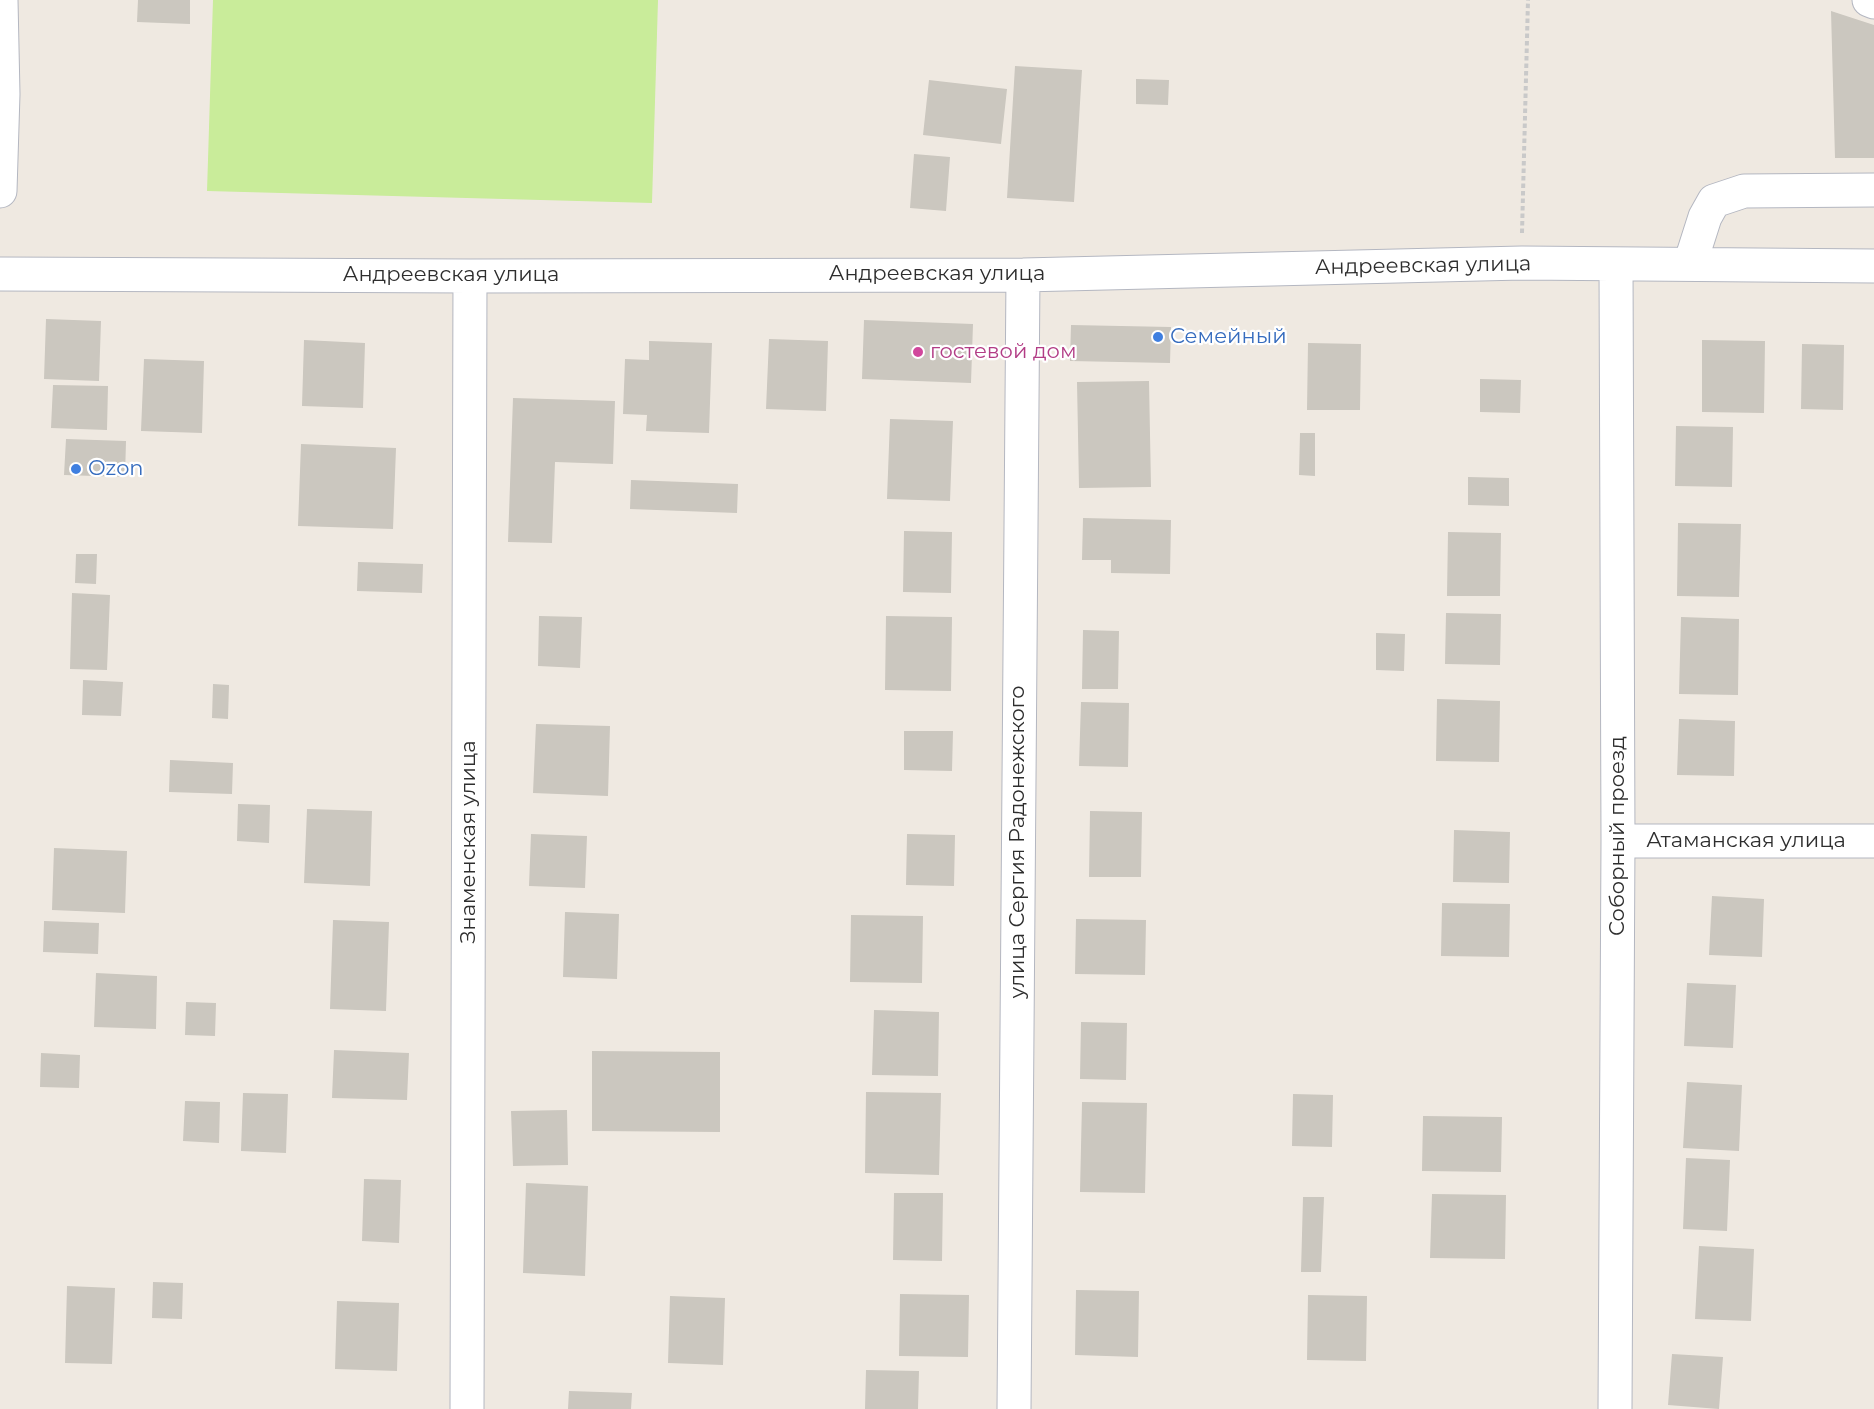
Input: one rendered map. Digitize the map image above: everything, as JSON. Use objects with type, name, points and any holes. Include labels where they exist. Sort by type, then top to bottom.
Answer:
[{"type":"street","points":[[0,191],[3,94],[1,0]]},
{"type":"street","points":[[1869,0],[1874,2]]},
{"type":"street","points":[[1690,264],[1705,217],[1714,201],[1744,191],[1874,190]]},
{"type":"street","name":"Андреевская улица","points":[[0,274],[470,276],[1023,274],[1522,263],[1874,266]]},
{"type":"street","name":"Соборный проезд","points":[[1615,1409],[1618,841],[1616,264]]},
{"type":"street","name":"улица Сергия Радонежского","points":[[1014,1409],[1023,274]]},
{"type":"street","name":"Знаменская улица","points":[[467,1409],[470,276]]},
{"type":"street","name":"Атаманская улица","points":[[1618,841],[1874,841]]},
{"type":"path","points":[[1522,263],[1528,0]]},
{"type":"green space","points":[[213,0],[658,0],[652,203],[207,191]]},
{"type":"building","points":[[138,0],[190,0],[190,24],[137,22]]},
{"type":"building","points":[[1831,11],[1874,25],[1874,158],[1835,158]]},
{"type":"building","points":[[1015,66],[1082,70],[1074,202],[1007,198]]},
{"type":"building","points":[[1136,79],[1169,80],[1168,105],[1136,104]]},
{"type":"building","points":[[929,80],[1007,89],[1001,144],[923,135]]},
{"type":"building","points":[[914,154],[950,157],[946,211],[910,208]]},
{"type":"building","points":[[46,319],[101,321],[99,381],[44,379]]},
{"type":"building","name":"гостевой дом","points":[[864,320],[973,324],[971,383],[862,379]]},
{"type":"building","points":[[1071,325],[1171,327],[1170,363],[1070,361]]},
{"type":"building","points":[[769,339],[828,341],[826,411],[766,409]]},
{"type":"building","points":[[304,340],[365,343],[363,408],[302,406]]},
{"type":"building","points":[[1702,340],[1765,341],[1764,413],[1702,412]]},
{"type":"building","points":[[649,341],[712,343],[709,433],[646,431],[647,415],[623,414],[625,359],[649,360]]},
{"type":"building","points":[[1308,343],[1361,344],[1360,410],[1307,410]]},
{"type":"building","points":[[1802,344],[1844,345],[1843,410],[1801,409]]},
{"type":"building","points":[[144,359],[204,361],[202,433],[141,431]]},
{"type":"building","points":[[1480,379],[1521,380],[1520,413],[1480,412]]},
{"type":"building","points":[[1149,381],[1151,487],[1079,488],[1077,382]]},
{"type":"building","points":[[53,385],[108,386],[107,430],[51,428]]},
{"type":"building","points":[[513,398],[615,401],[613,464],[555,462],[552,543],[508,542]]},
{"type":"building","points":[[890,419],[953,421],[950,501],[887,499]]},
{"type":"building","points":[[1676,426],[1733,427],[1732,487],[1675,486]]},
{"type":"building","points":[[1300,433],[1315,433],[1315,476],[1299,475]]},
{"type":"building","points":[[66,439],[126,441],[125,477],[64,475]]},
{"type":"building","points":[[301,444],[396,448],[393,529],[298,526]]},
{"type":"building","points":[[1468,477],[1509,478],[1509,506],[1468,505]]},
{"type":"building","points":[[631,480],[738,484],[737,513],[630,509]]},
{"type":"building","points":[[1083,518],[1171,520],[1170,574],[1111,573],[1111,560],[1082,560]]},
{"type":"building","points":[[1678,523],[1741,524],[1739,597],[1677,596]]},
{"type":"building","points":[[904,531],[952,532],[951,593],[903,592]]},
{"type":"building","points":[[1448,532],[1501,533],[1500,596],[1447,596]]},
{"type":"building","points":[[76,554],[97,554],[96,584],[75,583]]},
{"type":"building","points":[[358,562],[423,564],[422,593],[357,591]]},
{"type":"building","points":[[72,593],[110,595],[107,670],[70,669]]},
{"type":"building","points":[[1446,613],[1501,614],[1500,665],[1445,664]]},
{"type":"building","points":[[539,616],[582,617],[580,668],[538,666]]},
{"type":"building","points":[[886,616],[952,617],[951,691],[885,690]]},
{"type":"building","points":[[1681,617],[1739,619],[1738,695],[1679,694]]},
{"type":"building","points":[[1083,630],[1119,631],[1118,689],[1082,689]]},
{"type":"building","points":[[1376,633],[1405,634],[1404,671],[1376,670]]},
{"type":"building","points":[[83,680],[123,682],[121,716],[82,715]]},
{"type":"building","points":[[213,684],[229,685],[228,719],[212,718]]},
{"type":"building","points":[[1437,699],[1500,701],[1499,762],[1436,761]]},
{"type":"building","points":[[1081,702],[1129,703],[1128,767],[1079,766]]},
{"type":"building","points":[[1679,719],[1735,721],[1734,776],[1677,775]]},
{"type":"building","points":[[536,724],[610,726],[608,796],[533,793]]},
{"type":"building","points":[[904,731],[953,731],[952,771],[904,770]]},
{"type":"building","points":[[170,760],[233,763],[232,794],[169,792]]},
{"type":"building","points":[[238,804],[270,805],[269,843],[237,841]]},
{"type":"building","points":[[307,809],[372,811],[370,886],[304,883]]},
{"type":"building","points":[[1090,811],[1142,812],[1141,877],[1089,877]]},
{"type":"building","points":[[1454,830],[1510,832],[1509,883],[1453,882]]},
{"type":"building","points":[[531,834],[587,836],[585,888],[529,886]]},
{"type":"building","points":[[907,834],[955,835],[954,886],[906,885]]},
{"type":"building","points":[[54,848],[127,851],[125,913],[52,910]]},
{"type":"building","points":[[1712,896],[1764,899],[1762,957],[1709,955]]},
{"type":"building","points":[[1442,903],[1510,904],[1509,957],[1441,956]]},
{"type":"building","points":[[565,912],[619,914],[617,979],[563,977]]},
{"type":"building","points":[[851,915],[923,916],[922,983],[850,982]]},
{"type":"building","points":[[1076,919],[1146,920],[1145,975],[1075,974]]},
{"type":"building","points":[[333,920],[389,922],[386,1011],[330,1009]]},
{"type":"building","points":[[44,921],[99,923],[98,954],[43,952]]},
{"type":"building","points":[[96,973],[157,976],[156,1029],[94,1027]]},
{"type":"building","points":[[1687,983],[1736,985],[1733,1048],[1684,1046]]},
{"type":"building","points":[[186,1002],[216,1003],[215,1036],[185,1035]]},
{"type":"building","points":[[874,1010],[939,1012],[938,1076],[872,1075]]},
{"type":"building","points":[[1081,1022],[1127,1023],[1126,1080],[1080,1079]]},
{"type":"building","points":[[334,1050],[409,1053],[407,1100],[332,1098]]},
{"type":"building","points":[[592,1051],[720,1052],[720,1132],[592,1131]]},
{"type":"building","points":[[41,1053],[80,1055],[79,1088],[40,1087]]},
{"type":"building","points":[[1687,1082],[1742,1085],[1739,1151],[1683,1148]]},
{"type":"building","points":[[866,1092],[941,1093],[939,1175],[865,1173]]},
{"type":"building","points":[[243,1093],[288,1094],[286,1153],[241,1151]]},
{"type":"building","points":[[1293,1094],[1333,1095],[1332,1147],[1292,1146]]},
{"type":"building","points":[[185,1101],[220,1102],[219,1143],[183,1141]]},
{"type":"building","points":[[1082,1102],[1147,1103],[1145,1193],[1080,1192]]},
{"type":"building","points":[[567,1110],[568,1165],[513,1166],[511,1111]]},
{"type":"building","points":[[1423,1116],[1502,1117],[1501,1172],[1422,1171]]},
{"type":"building","points":[[1686,1158],[1730,1160],[1727,1231],[1683,1229]]},
{"type":"building","points":[[364,1179],[401,1180],[399,1243],[362,1241]]},
{"type":"building","points":[[526,1183],[588,1186],[585,1276],[523,1273]]},
{"type":"building","points":[[894,1193],[943,1193],[942,1261],[893,1260]]},
{"type":"building","points":[[1432,1194],[1506,1195],[1505,1259],[1430,1258]]},
{"type":"building","points":[[1303,1197],[1324,1197],[1321,1272],[1301,1272]]},
{"type":"building","points":[[1699,1246],[1754,1249],[1751,1321],[1695,1319]]},
{"type":"building","points":[[153,1282],[183,1283],[182,1319],[152,1318]]},
{"type":"building","points":[[67,1286],[115,1288],[112,1364],[65,1363]]},
{"type":"building","points":[[1076,1290],[1139,1291],[1138,1357],[1075,1355]]},
{"type":"building","points":[[900,1294],[969,1295],[968,1357],[899,1356]]},
{"type":"building","points":[[1308,1295],[1367,1296],[1366,1361],[1307,1360]]},
{"type":"building","points":[[670,1296],[725,1298],[723,1365],[668,1363]]},
{"type":"building","points":[[337,1301],[399,1303],[397,1371],[335,1369]]},
{"type":"building","points":[[1672,1354],[1723,1357],[1719,1409],[1668,1405]]},
{"type":"building","points":[[866,1370],[919,1371],[918,1409],[865,1409]]},
{"type":"building","points":[[569,1391],[632,1393],[631,1409],[568,1409]]},
{"type":"place","name":"Семейный","points":[[1158,337]]},
{"type":"place","name":"гостевой дом","points":[[918,352]]},
{"type":"place","name":"Ozon","points":[[76,469]]}]
